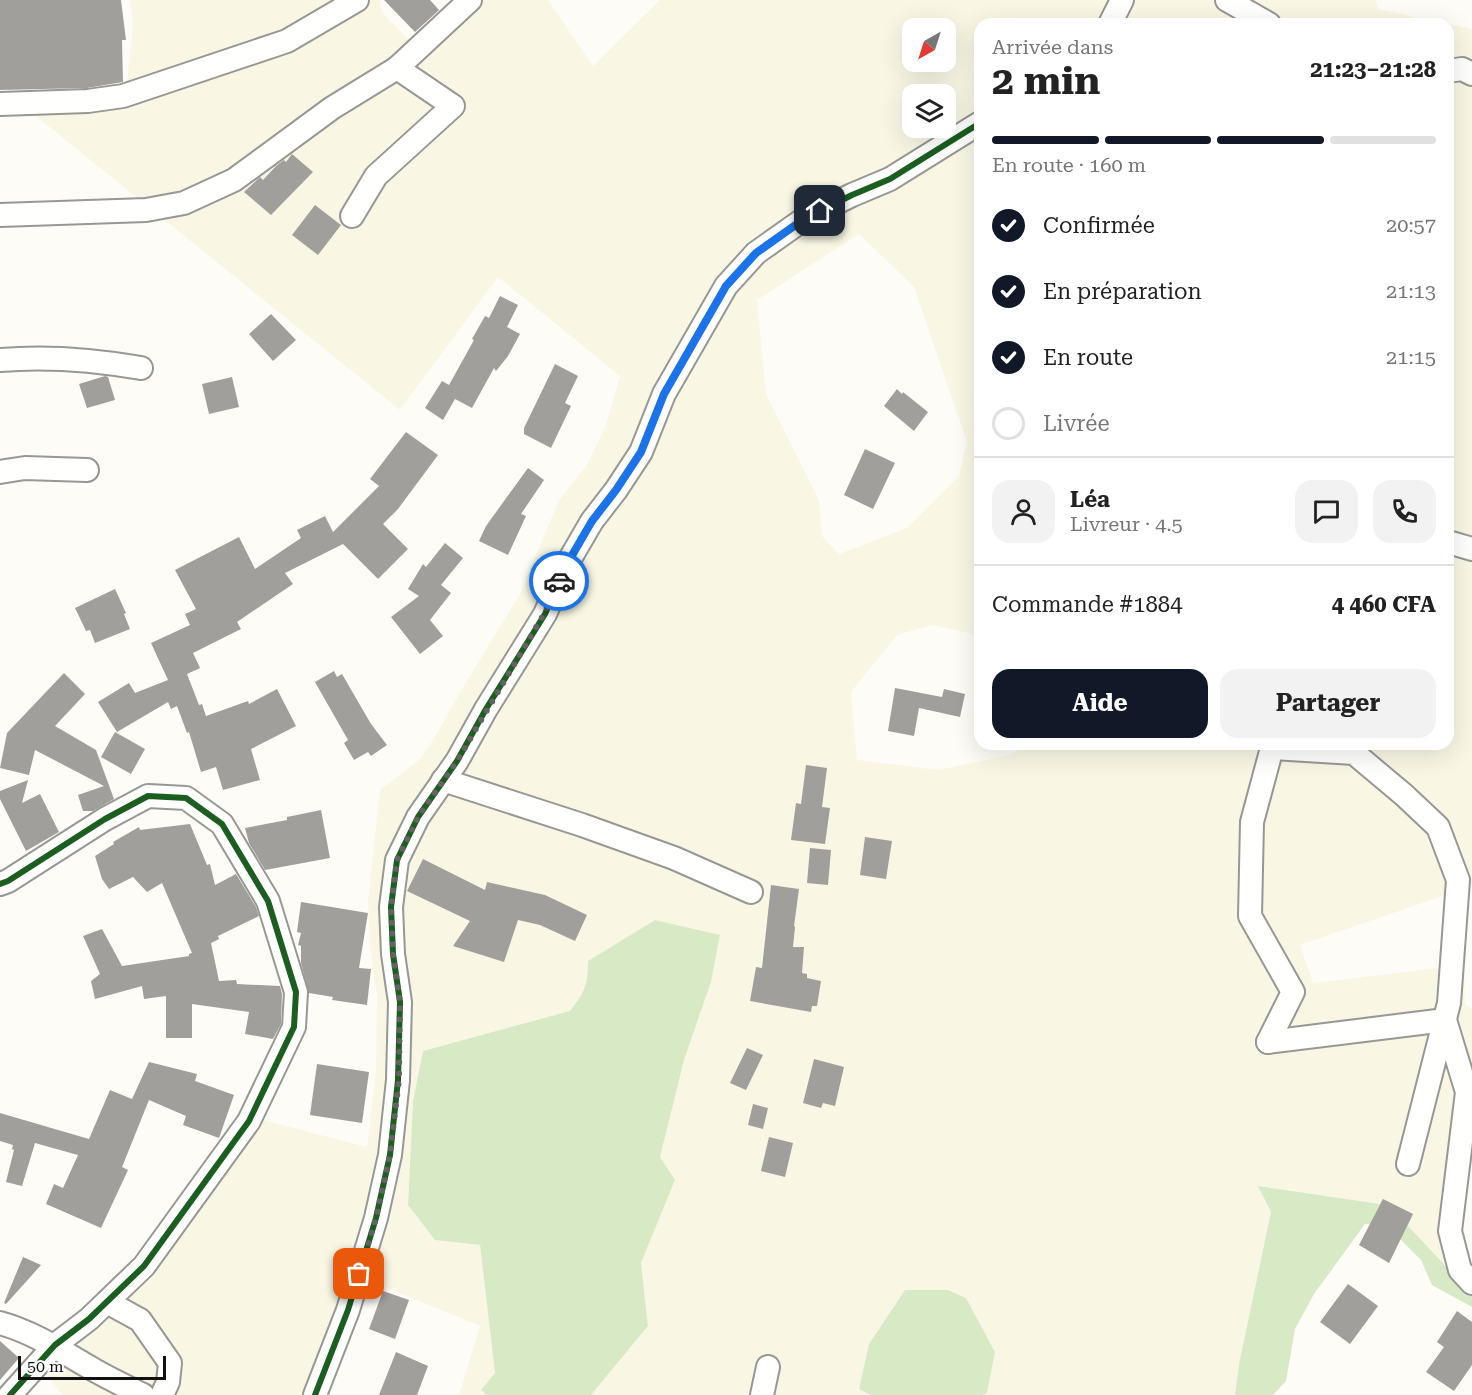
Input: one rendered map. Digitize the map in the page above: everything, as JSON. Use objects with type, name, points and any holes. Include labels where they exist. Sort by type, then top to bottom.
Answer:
[{"type":"street","points":[[0,104],[88,101],[123,96],[287,41],[357,0]]},
{"type":"street","points":[[0,215],[146,210],[184,203],[234,180],[332,108],[397,68],[470,0]]},
{"type":"street","points":[[1113,18],[1122,0]]},
{"type":"street","points":[[1227,0],[1258,18]]},
{"type":"street","points":[[352,216],[376,176],[453,106],[397,68]]},
{"type":"street","points":[[1454,70],[1462,69],[1472,74]]},
{"type":"street","points":[[315,1395],[348,1311],[376,1218],[390,1155],[399,1080],[400,1002],[393,954],[391,907],[397,860],[418,817],[457,761],[544,614],[567,564],[592,521],[641,452],[664,394],[726,286],[756,253],[804,219],[899,174],[974,127]]},
{"type":"street","points":[[0,360],[39,358],[107,362],[141,368]]},
{"type":"street","points":[[0,472],[25,468],[87,470]]},
{"type":"street","points":[[1454,544],[1472,549]]},
{"type":"street","points":[[1272,750],[1252,822],[1250,916],[1293,992],[1269,1042],[1445,1020]]},
{"type":"street","points":[[1319,750],[1354,753],[1404,795],[1438,827],[1458,880],[1449,1003],[1408,1164]]},
{"type":"street","points":[[443,780],[582,825],[674,858],[751,892]]},
{"type":"street","points":[[0,884],[105,819],[148,796],[186,798],[222,824],[268,901],[296,992],[294,1027],[249,1121],[144,1266],[89,1318],[55,1345],[10,1395]]},
{"type":"street","points":[[1445,1020],[1463,1054],[1467,1092],[1450,1231],[1460,1270],[1472,1283]]},
{"type":"street","points":[[107,1302],[140,1320],[170,1363],[168,1382],[162,1395]]},
{"type":"street","points":[[0,1323],[21,1328],[55,1345],[96,1371],[143,1395]]},
{"type":"street","points":[[762,1395],[768,1367]]},
{"type":"shaded area","points":[[0,0],[84,0],[85,48],[101,48],[100,75],[84,76],[86,97],[126,93],[133,24],[130,0],[380,0],[382,12],[407,38],[417,40],[456,0],[548,0],[593,66],[660,0],[1376,0],[1378,9],[1419,18],[974,18],[974,636],[932,625],[897,635],[851,692],[857,760],[938,770],[1011,755],[1018,750],[1454,750],[1454,25],[1472,29],[1472,886],[1300,945],[1313,983],[1464,965],[1465,1004],[1472,1008],[1472,1150],[1443,1188],[1466,1263],[1472,1271],[1472,1294],[1407,1226],[1413,1214],[1383,1200],[1380,1204],[1259,1186],[1271,1212],[1239,1364],[1235,1395],[983,1395],[987,1393],[995,1352],[966,1298],[948,1290],[905,1290],[869,1344],[859,1389],[870,1395],[591,1395],[648,1326],[641,1263],[675,1180],[659,1157],[684,1060],[711,982],[720,935],[655,920],[588,961],[588,982],[570,1011],[423,1051],[413,1101],[408,1205],[435,1240],[480,1245],[495,1373],[481,1390],[487,1395],[459,1395],[480,1326],[349,1272],[304,1395],[62,1395],[31,1353],[145,1251],[240,1114],[367,1147],[376,1072],[377,995],[370,948],[368,900],[380,790],[419,760],[520,594],[559,500],[587,465],[606,425],[620,376],[498,277],[400,410],[16,100],[83,95],[81,66],[0,71],[0,67],[79,63],[77,24],[0,27]],"holes":[[[859,234],[914,287],[967,442],[959,476],[907,528],[839,554],[822,536],[819,500],[766,394],[757,300]]]},
{"type":"green space","points":[[655,920],[720,935],[711,982],[684,1060],[660,1157],[675,1180],[641,1263],[648,1326],[591,1395],[487,1395],[481,1390],[495,1373],[480,1245],[435,1240],[408,1205],[413,1101],[423,1051],[570,1011],[585,988],[588,961]]},
{"type":"green space","points":[[1258,1186],[1380,1204],[1382,1199],[1413,1214],[1408,1226],[1472,1294],[1472,1307],[1432,1285],[1421,1260],[1401,1240],[1375,1224],[1365,1224],[1314,1294],[1295,1329],[1286,1381],[1273,1395],[1235,1395],[1239,1364],[1271,1212]]},
{"type":"green space","points":[[905,1290],[948,1290],[966,1298],[995,1352],[987,1393],[983,1395],[870,1395],[859,1389],[869,1344]]},
{"type":"building","points":[[0,0],[121,0],[126,40],[122,40],[123,82],[87,88],[0,90]]},
{"type":"building","points":[[384,0],[430,0],[439,10],[415,32]]},
{"type":"building","points":[[292,154],[313,172],[271,215],[244,192],[260,177],[263,180],[276,166],[284,160],[286,162]]},
{"type":"building","points":[[315,205],[341,225],[318,255],[292,235]]},
{"type":"building","points":[[500,296],[518,305],[507,327],[520,334],[508,356],[496,371],[494,368],[472,408],[455,399],[443,420],[425,408],[442,381],[449,385],[485,316],[489,318]]},
{"type":"building","points":[[271,314],[296,340],[273,361],[249,334]]},
{"type":"building","points":[[555,364],[578,376],[565,403],[571,406],[551,448],[524,434],[524,428]]},
{"type":"building","points":[[108,377],[115,400],[87,408],[79,384]]},
{"type":"building","points":[[232,377],[239,407],[209,414],[202,384]]},
{"type":"building","points":[[897,389],[928,412],[914,431],[884,406]]},
{"type":"building","points":[[406,432],[438,455],[398,509],[383,524],[408,549],[378,579],[343,544],[285,573],[293,584],[237,622],[241,629],[193,653],[200,668],[187,674],[199,705],[202,704],[206,716],[248,701],[249,704],[277,689],[296,726],[251,749],[260,780],[223,790],[216,767],[201,772],[189,732],[187,733],[177,706],[171,709],[168,702],[117,732],[98,702],[129,683],[135,693],[168,680],[151,643],[190,625],[185,614],[196,609],[175,570],[239,537],[255,569],[301,538],[297,530],[325,516],[333,532],[379,486],[370,479]]},
{"type":"building","points":[[865,449],[895,463],[873,509],[844,495]]},
{"type":"building","points":[[528,468],[544,480],[521,514],[526,516],[508,555],[479,541],[486,526]]},
{"type":"building","points":[[445,543],[463,558],[441,585],[451,593],[430,620],[443,636],[420,654],[391,617],[419,596],[408,589],[423,564],[426,567]]},
{"type":"building","points":[[115,589],[126,613],[124,614],[130,629],[95,643],[90,630],[86,631],[75,608]]},
{"type":"building","points":[[334,671],[337,677],[342,674],[371,724],[387,745],[371,756],[368,752],[354,760],[344,743],[348,740],[315,682]]},
{"type":"building","points":[[64,673],[85,694],[55,726],[96,750],[114,799],[93,811],[83,811],[78,795],[104,786],[35,750],[29,775],[0,768],[7,733]]},
{"type":"building","points":[[895,688],[942,697],[944,689],[965,694],[960,717],[919,708],[914,736],[888,731]]},
{"type":"building","points":[[115,732],[145,749],[131,774],[101,757]]},
{"type":"building","points":[[806,765],[827,768],[822,807],[830,808],[825,844],[791,840],[796,803],[801,804]]},
{"type":"building","points":[[28,780],[22,803],[40,794],[59,832],[26,851],[0,799],[0,791]]},
{"type":"building","points":[[321,810],[330,858],[265,870],[249,843],[245,828],[287,820],[287,817]]},
{"type":"building","points":[[190,824],[207,865],[210,864],[215,885],[236,874],[256,907],[259,916],[218,936],[219,939],[211,943],[219,981],[236,980],[237,984],[280,986],[281,1024],[273,1039],[245,1034],[249,1012],[192,1004],[192,1038],[166,1038],[166,996],[144,999],[142,986],[95,999],[91,981],[100,974],[83,936],[102,929],[122,966],[189,956],[192,953],[162,883],[147,892],[133,877],[109,889],[102,879],[95,856],[139,827],[140,830]]},
{"type":"building","points":[[865,837],[892,841],[886,879],[860,875]]},
{"type":"building","points":[[810,848],[831,850],[828,885],[807,883]]},
{"type":"building","points":[[423,859],[485,890],[487,882],[545,895],[587,915],[575,941],[540,925],[518,920],[504,962],[453,946],[470,921],[407,891]]},
{"type":"building","points":[[771,885],[799,889],[793,947],[804,947],[802,973],[807,974],[807,978],[821,981],[817,1006],[812,1006],[811,1012],[750,1001],[756,967],[762,968]]},
{"type":"building","points":[[301,902],[368,913],[359,968],[371,969],[367,1005],[332,1000],[333,997],[309,993],[301,963],[301,946],[298,945],[301,933],[297,932]]},
{"type":"building","points":[[747,1048],[763,1055],[746,1090],[730,1083]]},
{"type":"building","points":[[814,1059],[844,1067],[835,1106],[823,1103],[821,1108],[803,1103]]},
{"type":"building","points":[[149,1062],[197,1074],[195,1081],[234,1095],[219,1138],[183,1125],[186,1116],[149,1100],[122,1167],[128,1170],[101,1228],[46,1204],[54,1184],[63,1188],[78,1155],[35,1143],[22,1186],[6,1182],[14,1150],[13,1145],[0,1141],[0,1113],[89,1139],[110,1090],[132,1099]]},
{"type":"building","points":[[317,1064],[369,1072],[362,1123],[310,1115]]},
{"type":"building","points":[[753,1104],[768,1108],[763,1129],[748,1125]]},
{"type":"building","points":[[769,1137],[793,1143],[785,1177],[761,1171]]},
{"type":"building","points":[[1383,1199],[1413,1214],[1389,1263],[1359,1245]]},
{"type":"building","points":[[23,1257],[41,1265],[6,1304],[4,1303]]},
{"type":"building","points":[[1348,1284],[1378,1306],[1350,1344],[1320,1322]]},
{"type":"building","points":[[383,1291],[409,1300],[395,1339],[369,1329]]},
{"type":"building","points":[[1457,1311],[1472,1322],[1472,1365],[1454,1391],[1426,1372],[1444,1347],[1437,1342]]},
{"type":"building","points":[[0,1341],[19,1358],[0,1380]]},
{"type":"building","points":[[396,1352],[428,1366],[417,1395],[379,1395]]},
{"type":"cycle path","points":[[315,1395],[348,1310],[376,1218],[390,1155],[398,1080],[400,1002],[393,954],[391,907],[397,860],[418,817],[457,761],[486,709],[545,614],[567,564],[592,521],[641,452],[664,394],[726,286],[756,253],[804,219],[890,179],[974,127]]},
{"type":"cycle path","points":[[0,884],[105,819],[148,796],[186,798],[222,824],[268,901],[296,992],[294,1027],[249,1121],[144,1266],[89,1319],[55,1345],[10,1395]]},
{"type":"way so far","points":[[359,1274],[376,1218],[390,1155],[399,1080],[400,1002],[393,954],[391,907],[397,860],[418,817],[457,761],[544,614],[559,581]]},
{"type":"route","points":[[559,581],[592,521],[641,452],[664,394],[726,286],[756,253],[804,219],[820,211]]}]
